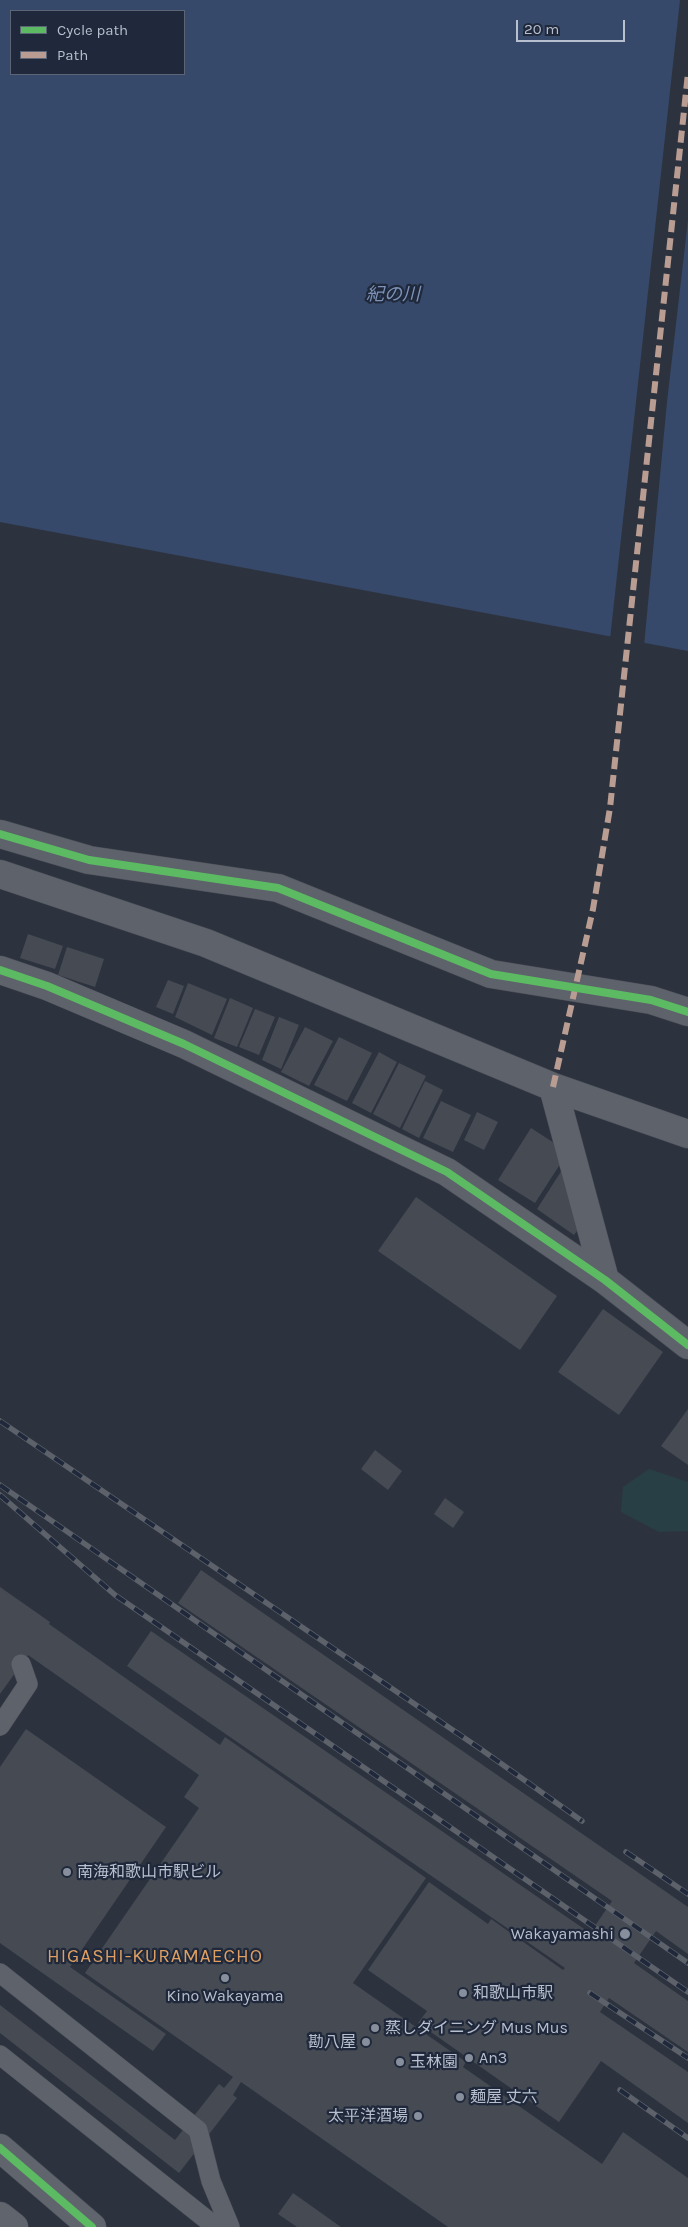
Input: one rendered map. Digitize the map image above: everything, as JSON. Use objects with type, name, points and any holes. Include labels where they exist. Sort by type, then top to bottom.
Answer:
[{"type":"main road","points":[[0,2148],[92,2227]]},
{"type":"main road","points":[[0,2216],[14,2227]]},
{"type":"street","points":[[0,834],[89,860],[278,888],[491,974],[651,1000],[688,1012]]},
{"type":"street","points":[[0,874],[206,943],[553,1087],[688,1134]]},
{"type":"street","points":[[0,970],[47,986],[184,1044],[448,1172],[605,1280],[688,1345]]},
{"type":"street","points":[[553,1087],[605,1280]]},
{"type":"lane","points":[[0,1726],[28,1684],[21,1664]]},
{"type":"lane","points":[[0,1973],[198,2130],[211,2180],[230,2227]]},
{"type":"lane","points":[[0,2055],[216,2227]]},
{"type":"shaded area","points":[[649,1469],[688,1482],[688,1531],[659,1532],[621,1512],[623,1487]]},
{"type":"water","name":"紀の川","points":[[0,0],[688,0],[688,651],[0,522]]},
{"type":"pier","points":[[680,0],[688,0],[688,220],[667,402],[644,646],[610,639]]},
{"type":"building","points":[[28,934],[63,946],[55,969],[20,958]]},
{"type":"building","points":[[67,947],[104,959],[95,987],[58,975]]},
{"type":"building","points":[[168,980],[184,986],[173,1014],[156,1007]]},
{"type":"building","points":[[188,983],[227,999],[212,1035],[175,1017]]},
{"type":"building","points":[[230,998],[253,1008],[237,1047],[214,1038]]},
{"type":"building","points":[[255,1009],[275,1017],[259,1055],[239,1047]]},
{"type":"building","points":[[279,1017],[299,1025],[281,1069],[262,1060]]},
{"type":"building","points":[[305,1027],[333,1041],[309,1086],[281,1072]]},
{"type":"building","points":[[339,1037],[372,1053],[347,1101],[314,1085]]},
{"type":"building","points":[[379,1052],[397,1062],[371,1113],[352,1103]]},
{"type":"building","points":[[399,1063],[426,1076],[400,1128],[373,1114]]},
{"type":"building","points":[[425,1081],[443,1090],[419,1138],[402,1129]]},
{"type":"building","points":[[441,1101],[471,1115],[453,1152],[423,1138]]},
{"type":"building","points":[[477,1112],[498,1122],[484,1150],[464,1140]]},
{"type":"building","points":[[531,1128],[568,1152],[535,1203],[498,1180]]},
{"type":"building","points":[[569,1159],[584,1222],[574,1235],[537,1209]]},
{"type":"building","points":[[416,1197],[557,1296],[520,1350],[378,1251]]},
{"type":"building","points":[[603,1309],[663,1352],[619,1415],[558,1372]]},
{"type":"building","points":[[688,1409],[688,1465],[661,1446]]},
{"type":"building","points":[[375,1450],[402,1471],[388,1490],[361,1469]]},
{"type":"building","points":[[445,1498],[464,1512],[453,1528],[434,1514]]},
{"type":"building","points":[[201,1570],[688,1907],[688,1954],[656,1931],[634,1963],[688,2001],[688,2052],[609,1998],[600,2012],[688,2072],[688,2123],[601,2061],[559,2122],[418,2023],[427,2011],[368,1970],[429,1882],[488,1924],[491,1919],[563,1970],[565,1968],[127,1666],[151,1631],[590,1933],[612,1901],[178,1603]]},
{"type":"building","name":"Kino Wakayama","points":[[0,1587],[220,1745],[225,1737],[426,1878],[353,1983],[466,2062],[463,2067],[602,2164],[623,2132],[688,2178],[688,2227],[448,2227],[241,2082],[233,2095],[237,2098],[179,2173],[0,2033],[0,2005],[175,2140],[219,2084],[224,2088],[233,2077],[85,1973],[199,1808],[184,1797],[199,1775],[28,1655],[0,1694]]},
{"type":"building","name":"南海和歌山市駅ビル","points":[[26,1729],[166,1827],[70,1967],[166,2034],[153,2051],[0,1943],[0,1767]]},
{"type":"building","points":[[293,2193],[341,2227],[297,2227],[278,2214]]},
{"type":"railway","points":[[0,1421],[482,1750],[582,1821]]},
{"type":"railway","points":[[0,1485],[688,1963]]},
{"type":"railway","points":[[0,1495],[115,1595],[688,1992]]},
{"type":"railway","points":[[626,1852],[688,1894]]},
{"type":"railway","points":[[590,1993],[688,2058]]},
{"type":"railway","points":[[620,2090],[688,2138]]},
{"type":"marked path","points":[[553,1087],[593,909],[610,808],[688,73]]},
{"type":"cycle path","points":[[0,834],[89,860],[278,888],[491,974],[651,1000],[688,1012]]},
{"type":"cycle path","points":[[0,970],[47,986],[184,1044],[447,1172],[605,1280],[688,1345]]},
{"type":"cycle path","points":[[0,2148],[92,2227]]},
{"type":"place","name":"南海和歌山市駅ビル","points":[[67,1872]]},
{"type":"place","name":"Wakayamashi","points":[[625,1934]]},
{"type":"place","name":"Kino Wakayama","points":[[225,1978]]},
{"type":"place","name":"和歌山市駅","points":[[463,1993]]},
{"type":"place","name":"蒸しダイニング Mus Mus","points":[[375,2028]]},
{"type":"place","name":"勘八屋","points":[[366,2042]]},
{"type":"place","name":"An3","points":[[469,2058]]},
{"type":"place","name":"玉林園","points":[[400,2062]]},
{"type":"place","name":"麺屋 丈六","points":[[460,2097]]},
{"type":"place","name":"太平洋酒場","points":[[418,2116]]},
{"type":"district","name":"HIGASHI-KURAMAECHO","points":[[155,1957]]}]
